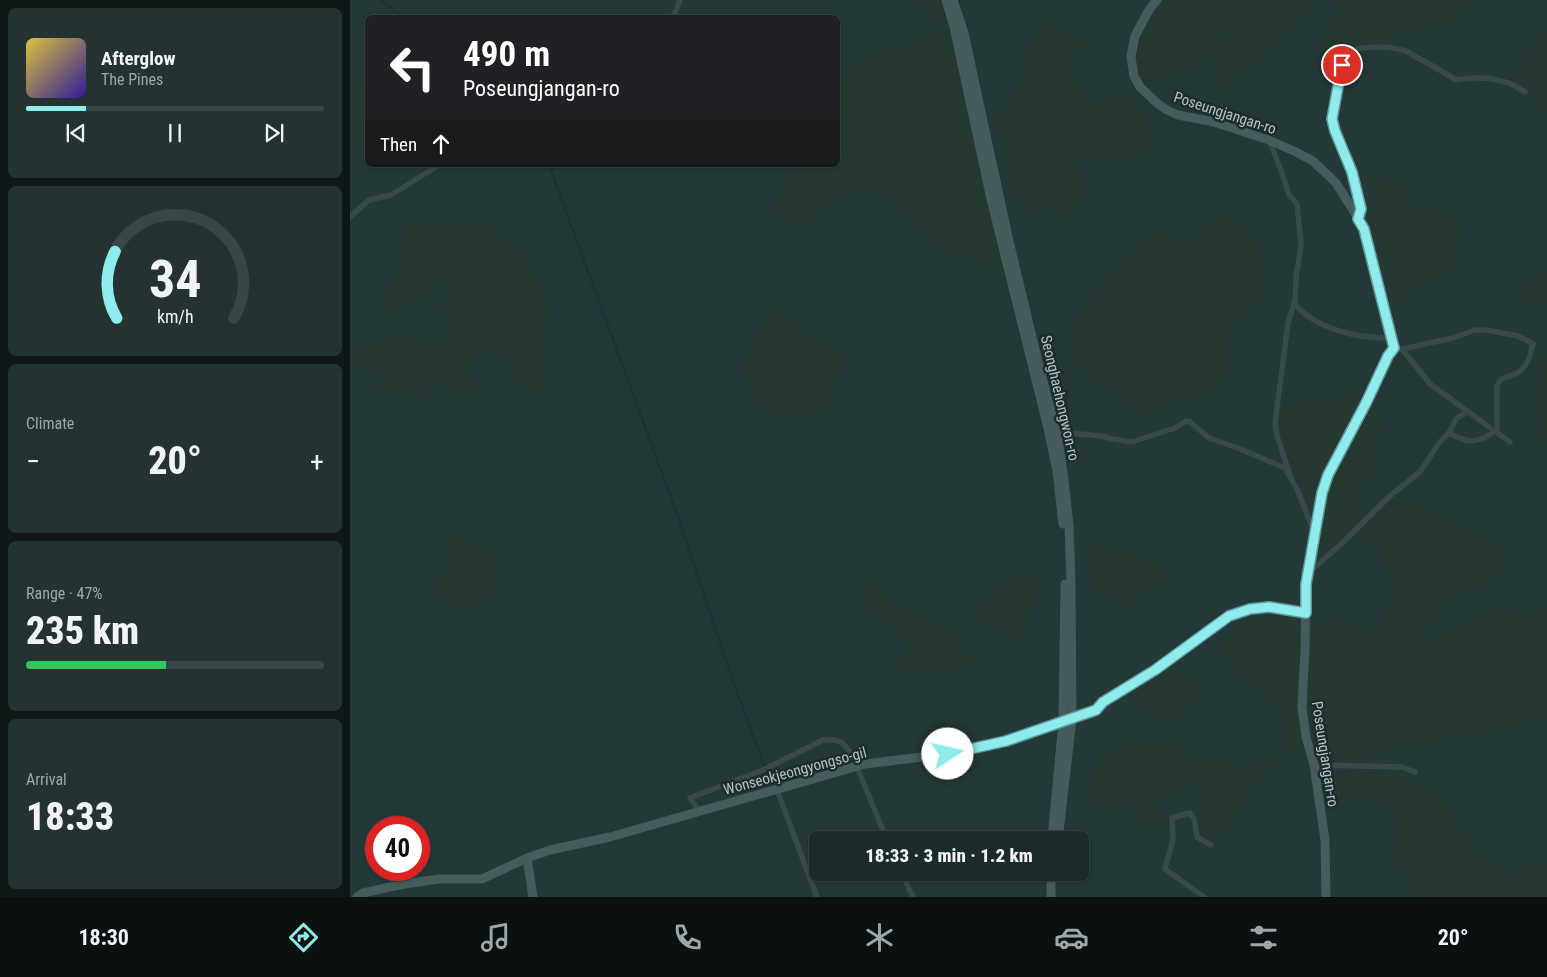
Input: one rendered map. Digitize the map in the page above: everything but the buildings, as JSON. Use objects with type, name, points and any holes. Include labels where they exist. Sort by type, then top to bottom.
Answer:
[{"type":"street","points":[[673,15],[680,0]]},
{"type":"street","name":"Seonghaehongwon-ro","points":[[946,0],[954,28],[991,199],[1057,471],[1063,528],[1065,588],[1062,721],[1053,831]]},
{"type":"street","name":"Seonghaehongwon-ro","points":[[953,0],[964,33],[1008,237],[1058,437],[1069,525],[1072,719],[1059,831]]},
{"type":"street","name":"Poseungjangan-ro","points":[[1157,0],[1149,10],[1135,36],[1131,56],[1134,76],[1140,87],[1158,104],[1178,115],[1214,122],[1269,140],[1313,161],[1336,183],[1364,229],[1392,338],[1398,349],[1388,356],[1366,403],[1328,475],[1322,493],[1308,573],[1302,707],[1306,736],[1314,766],[1324,840],[1326,897]]},
{"type":"street","points":[[1358,219],[1361,209],[1352,172],[1332,119],[1345,53],[1353,49],[1371,48],[1407,52],[1441,69],[1456,80],[1473,77],[1503,80],[1525,92]]},
{"type":"street","points":[[1269,140],[1289,195],[1297,204],[1301,245],[1294,302],[1288,323],[1275,423],[1277,436],[1290,475],[1315,530]]},
{"type":"street","points":[[350,217],[369,200],[391,195],[436,167]]},
{"type":"street","points":[[1294,302],[1301,312],[1316,321],[1337,329],[1370,338],[1392,338]]},
{"type":"street","points":[[1398,349],[1453,338],[1475,330],[1487,330],[1518,336],[1533,344],[1528,361],[1520,371],[1500,380],[1497,386],[1498,427],[1495,431],[1478,440],[1468,442],[1449,433]]},
{"type":"street","points":[[1398,349],[1430,384],[1510,442]]},
{"type":"street","points":[[1308,573],[1340,545],[1391,495],[1418,474],[1439,443],[1449,433],[1456,419],[1468,411]]},
{"type":"street","points":[[1060,432],[1100,436],[1132,442],[1175,428],[1186,421],[1190,422],[1209,438],[1285,468],[1290,475]]},
{"type":"street","name":"Wonseokjeongyongso-gil","points":[[357,897],[363,893],[404,884],[439,879],[482,879],[527,858],[550,850],[610,837],[861,766],[963,752],[1006,741],[1096,710],[1103,702],[1155,670],[1229,616],[1250,609],[1269,607],[1306,613]]},
{"type":"street","points":[[700,812],[690,798],[766,769],[823,740],[835,740],[843,743],[861,766],[884,831]]},
{"type":"street","points":[[1314,766],[1402,767],[1415,772]]},
{"type":"street","points":[[777,790],[817,897]]},
{"type":"street","points":[[1204,897],[1165,869],[1173,839],[1172,818],[1190,813],[1194,819],[1197,837],[1211,845]]},
{"type":"street","points":[[527,858],[532,897]]},
{"type":"street","points":[[905,881],[913,897]]},
{"type":"street","points":[[1051,881],[1051,897]]},
{"type":"street","points":[[1056,881],[1056,897]]},
{"type":"green space","points":[[915,0],[941,0],[950,25],[943,26]]},
{"type":"green space","points":[[1164,0],[1275,0],[1261,17],[1215,37],[1200,52],[1195,67],[1153,81],[1149,88],[1141,77],[1138,65],[1139,42],[1150,20]]},
{"type":"green space","points":[[1281,0],[1318,0],[1220,94],[1220,83],[1215,60],[1202,54],[1215,43],[1263,20]]},
{"type":"green space","points":[[1331,0],[1469,0],[1451,22],[1436,22],[1423,36],[1406,35],[1407,31],[1389,30],[1388,45],[1359,43],[1346,46],[1338,66],[1315,46],[1339,13]]},
{"type":"green space","points":[[1039,24],[1045,24],[1061,34],[1099,41],[1065,59],[1086,104],[1133,94],[1156,144],[1120,159],[1101,160],[1080,155],[1075,167],[1084,177],[1080,199],[1064,219],[1046,206],[1035,224],[1026,202],[1016,201],[994,115],[1009,112]]},
{"type":"green space","points":[[1547,28],[1547,115],[1545,116],[1531,104],[1532,93],[1509,78]]},
{"type":"green space","points":[[950,30],[982,191],[1004,269],[942,250],[879,188],[836,196],[807,228],[776,218],[775,201],[796,167],[840,167],[840,67]]},
{"type":"green space","points":[[365,87],[365,140],[350,150],[350,90]]},
{"type":"green space","points":[[1381,178],[1398,182],[1408,203],[1441,209],[1464,229],[1456,269],[1419,281],[1393,311],[1377,242],[1367,212]]},
{"type":"green space","points":[[1212,215],[1246,229],[1257,237],[1258,258],[1266,272],[1262,291],[1228,339],[1228,371],[1213,389],[1148,415],[1119,400],[1066,360],[1072,328],[1084,307],[1147,233],[1200,244]]},
{"type":"green space","points":[[449,221],[486,226],[494,230],[502,242],[522,253],[548,306],[548,332],[537,350],[548,386],[528,391],[506,376],[509,361],[490,354],[475,353],[467,364],[469,378],[481,388],[457,393],[441,384],[435,389],[431,400],[411,388],[404,398],[375,389],[378,375],[353,367],[359,348],[380,340],[396,337],[404,338],[435,347],[447,342],[449,329],[447,313],[438,307],[454,287],[441,278],[398,311],[373,318],[388,295],[403,253],[404,225]]},
{"type":"green space","points":[[1547,269],[1547,305],[1530,308],[1518,294],[1522,288]]},
{"type":"green space","points":[[771,310],[791,318],[820,344],[845,354],[831,402],[789,421],[770,419],[751,399],[741,367]]},
{"type":"green space","points":[[1543,356],[1547,358],[1547,443],[1542,435],[1536,394],[1543,382]]},
{"type":"green space","points":[[1352,386],[1362,387],[1384,423],[1378,450],[1383,460],[1366,482],[1359,505],[1363,518],[1352,532],[1323,548],[1308,497],[1277,432],[1281,405],[1341,400]]},
{"type":"green space","points":[[1392,503],[1430,510],[1475,529],[1485,540],[1506,555],[1490,581],[1484,586],[1449,599],[1440,616],[1423,632],[1434,642],[1459,630],[1497,605],[1519,616],[1547,611],[1547,715],[1488,732],[1387,747],[1367,757],[1328,757],[1314,749],[1307,688],[1312,629],[1346,617],[1359,632],[1382,633],[1384,613],[1399,589],[1383,568],[1382,544],[1375,549],[1362,538],[1361,533]]},
{"type":"green space","points":[[1082,534],[1115,551],[1160,564],[1165,577],[1122,609],[1095,590]]},
{"type":"green space","points":[[450,539],[462,540],[501,564],[485,602],[474,611],[458,600],[449,611],[436,589],[443,574]]},
{"type":"green space","points":[[1040,574],[1021,648],[970,614],[1009,580]]},
{"type":"green space","points":[[874,578],[884,596],[897,609],[940,621],[975,667],[892,671],[908,649],[906,640],[887,619],[863,609],[865,588]]},
{"type":"green space","points":[[1268,613],[1285,613],[1298,619],[1301,647],[1298,711],[1305,761],[1290,760],[1286,720],[1270,698],[1255,691],[1231,667],[1219,643],[1233,629]]},
{"type":"green space","points":[[1167,667],[1203,691],[1166,727],[1134,699]]},
{"type":"green space","points":[[1144,740],[1186,743],[1188,760],[1256,766],[1270,754],[1276,756],[1272,767],[1263,772],[1222,835],[1215,839],[1207,834],[1200,808],[1206,801],[1201,788],[1189,782],[1175,789],[1156,803],[1162,822],[1139,827],[1132,822],[1133,811],[1123,807],[1112,808],[1090,802],[1098,754]]},
{"type":"green space","points":[[1319,771],[1397,774],[1440,796],[1471,847],[1509,874],[1523,861],[1540,869],[1547,858],[1547,897],[1418,897],[1405,878],[1392,870],[1399,820],[1385,805],[1353,795],[1352,807],[1323,804]]},
{"type":"waterway","points":[[381,0],[400,15]]},
{"type":"waterway","points":[[550,167],[677,514],[736,690],[772,786]]},
{"type":"route","points":[[948,754],[1006,741],[1096,710],[1103,702],[1155,670],[1229,616],[1250,609],[1269,607],[1306,613],[1306,584],[1322,493],[1337,456],[1366,403],[1388,356],[1394,348],[1364,229],[1358,219],[1361,209],[1352,172],[1332,119],[1342,65]]}]
